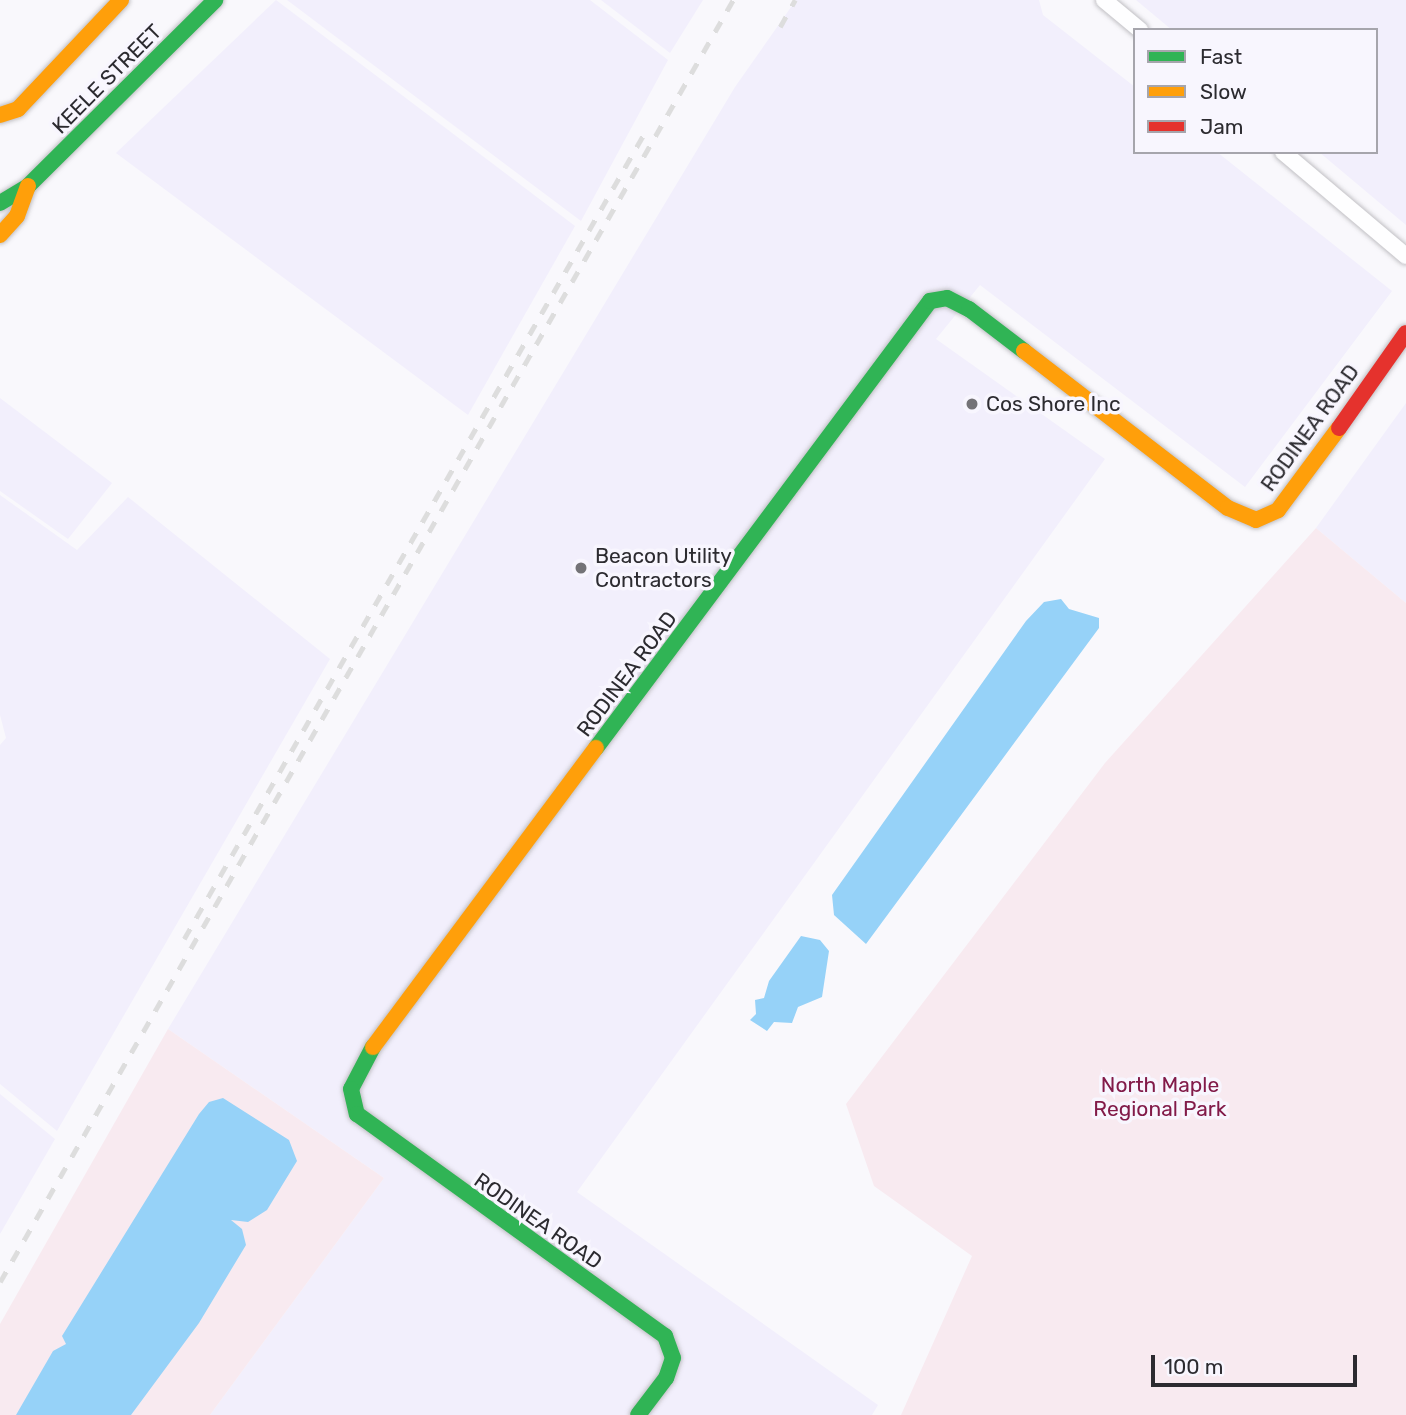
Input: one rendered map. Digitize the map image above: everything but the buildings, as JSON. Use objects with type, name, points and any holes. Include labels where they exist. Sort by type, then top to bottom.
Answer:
[{"type":"street","points":[[0,115],[18,109],[121,0]]},
{"type":"street","name":"KEELE STREET","points":[[0,203],[28,186],[215,0]]},
{"type":"street","points":[[1104,0],[1138,28]]},
{"type":"street","points":[[1285,154],[1406,256]]},
{"type":"street","name":"KEELE STREET","points":[[0,235],[17,216],[28,186]]},
{"type":"street","name":"RODINEA ROAD","points":[[638,1415],[666,1378],[673,1357],[665,1336],[357,1114],[351,1089],[360,1065],[930,302],[947,298],[969,309],[1228,508],[1256,520],[1278,510],[1406,332]]},
{"type":"shaded area","points":[[276,0],[575,226],[468,415],[116,153]]},
{"type":"shaded area","points":[[287,0],[590,0],[668,60],[581,221]]},
{"type":"shaded area","points":[[601,0],[703,0],[670,53]]},
{"type":"shaded area","points":[[796,0],[1039,0],[1043,15],[1133,85],[1133,154],[1220,154],[1392,291],[1245,487],[980,285],[936,339],[1105,459],[577,1192],[878,1405],[872,1415],[210,1415],[384,1178],[168,1029],[735,87]]},
{"type":"shaded area","points":[[1136,0],[1406,0],[1406,225],[1321,154],[1378,154],[1378,28],[1170,28]]},
{"type":"shaded area","points":[[0,398],[112,483],[68,539],[0,491]]},
{"type":"shaded area","points":[[1406,403],[1406,603],[1316,528]]},
{"type":"shaded area","points":[[0,495],[77,550],[128,497],[330,659],[57,1131],[0,1084],[0,745],[6,738],[0,715]]},
{"type":"shaded area","points":[[0,1094],[55,1139],[0,1234]]},
{"type":"green space","name":"North Maple Regional Park","points":[[1316,528],[1406,603],[1406,1415],[901,1415],[972,1256],[874,1186],[846,1104],[1105,763]]},
{"type":"green space","points":[[168,1029],[384,1178],[210,1415],[0,1415],[0,1324]]},
{"type":"water","points":[[1061,599],[1069,609],[1099,618],[1099,628],[866,944],[834,915],[832,895],[1026,621],[1044,602]]},
{"type":"water","points":[[801,936],[820,940],[829,951],[822,997],[798,1007],[792,1023],[774,1022],[767,1031],[750,1020],[756,1014],[755,1000],[764,998],[769,981]]},
{"type":"water","points":[[223,1098],[289,1140],[297,1161],[267,1210],[248,1222],[231,1220],[242,1229],[246,1245],[199,1323],[131,1415],[16,1415],[53,1351],[66,1344],[62,1336],[199,1114],[209,1102]]},
{"type":"railway","points":[[0,1282],[733,0]]},
{"type":"railway","points":[[780,27],[795,0]]},
{"type":"railway","points":[[184,939],[644,134]]},
{"type":"traffic: fast","points":[[0,203],[28,186],[215,0]]},
{"type":"traffic: fast","points":[[596,748],[930,301],[947,298],[969,309],[1024,351]]},
{"type":"traffic: fast","points":[[373,1047],[351,1089],[357,1114],[665,1336],[673,1358],[666,1378],[638,1415]]},
{"type":"traffic: slow","points":[[0,115],[18,109],[121,0]]},
{"type":"traffic: slow","points":[[0,235],[17,216],[28,186]]},
{"type":"traffic: slow","points":[[1024,351],[1228,508],[1256,520],[1278,510],[1339,428]]},
{"type":"traffic: slow","points":[[373,1047],[596,748]]},
{"type":"traffic: jam","points":[[1339,428],[1406,333]]},
{"type":"place","name":"Cos Shore Inc","points":[[972,404]]},
{"type":"place","name":"Beacon Utility Contractors","points":[[581,568]]}]
